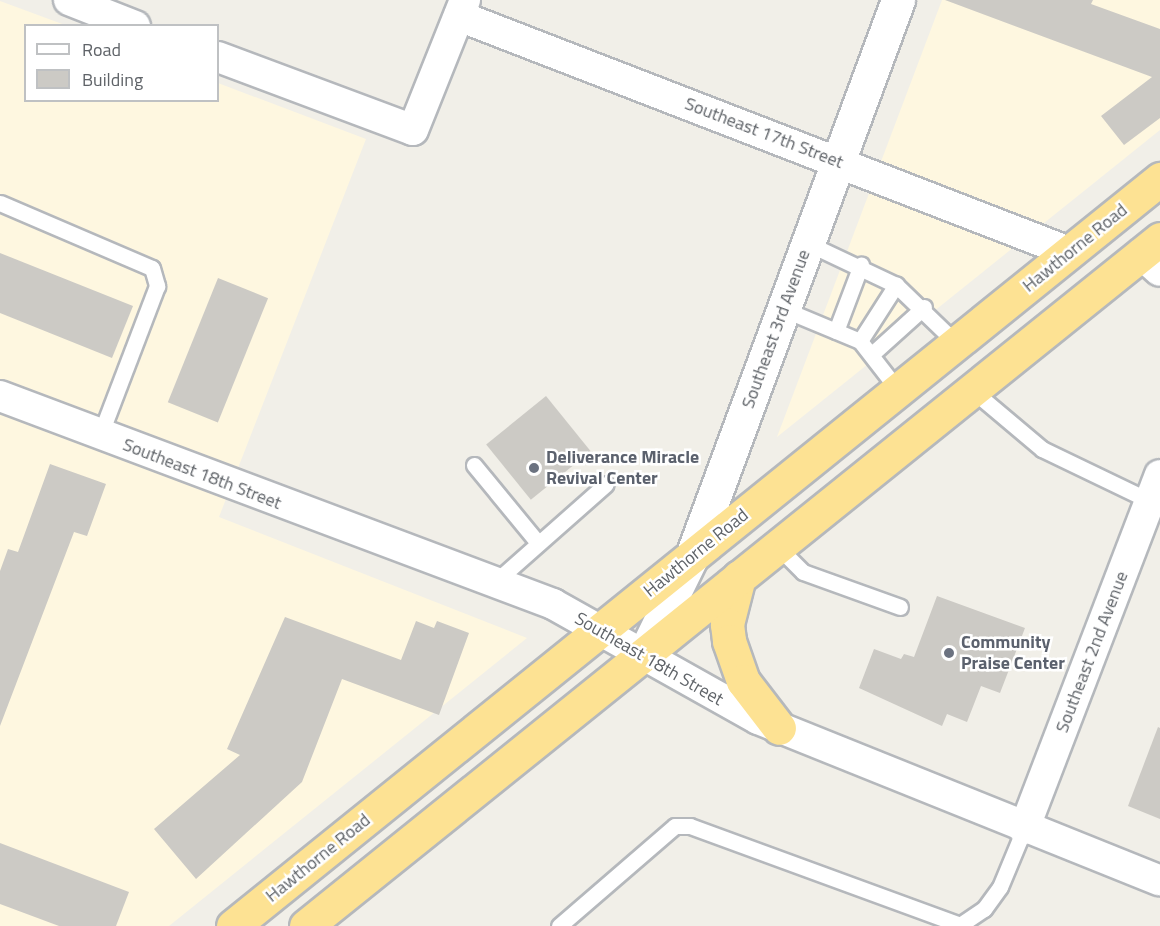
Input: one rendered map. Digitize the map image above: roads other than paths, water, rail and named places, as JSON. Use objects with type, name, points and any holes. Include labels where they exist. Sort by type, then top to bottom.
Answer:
[{"type":"highway","name":"Hawthorne Road","points":[[232,926],[1160,179]]},
{"type":"highway","points":[[306,926],[972,390],[1154,255]]},
{"type":"highway","points":[[739,577],[727,624],[731,650],[743,681],[779,728]]},
{"type":"street","points":[[69,0],[130,24]]},
{"type":"street","name":"Southeast 3rd Avenue","points":[[644,654],[692,556],[898,0]]},
{"type":"street","points":[[219,57],[413,130],[462,8]]},
{"type":"street","name":"Southeast 17th Street","points":[[462,8],[1069,252]]},
{"type":"street","name":"Southeast 18th Street","points":[[1,401],[100,435],[494,582],[604,628],[737,710],[1024,829],[1160,881]]},
{"type":"street","name":"Southeast 2nd Avenue","points":[[1024,829],[1155,488]]},
{"type":"lane","points":[[0,203],[152,268],[157,286],[100,435]]},
{"type":"lane","points":[[807,243],[861,265],[896,285],[924,307],[956,343]]},
{"type":"lane","points":[[836,331],[861,265]]},
{"type":"lane","points":[[860,341],[896,285]]},
{"type":"lane","points":[[872,354],[924,307]]},
{"type":"lane","points":[[783,309],[860,341],[898,390]]},
{"type":"lane","points":[[972,390],[1042,449],[1155,488]]},
{"type":"lane","points":[[474,465],[538,543]]},
{"type":"lane","points":[[494,582],[606,484]]},
{"type":"lane","points":[[778,546],[803,572],[900,607]]},
{"type":"lane","points":[[559,926],[675,826],[690,826],[960,925],[984,909],[1000,888],[1024,829]]},
{"type":"place","name":"Deliverance Miracle Revival Center","points":[[534,468]]},
{"type":"place","name":"Community Praise Center","points":[[949,653]]}]
